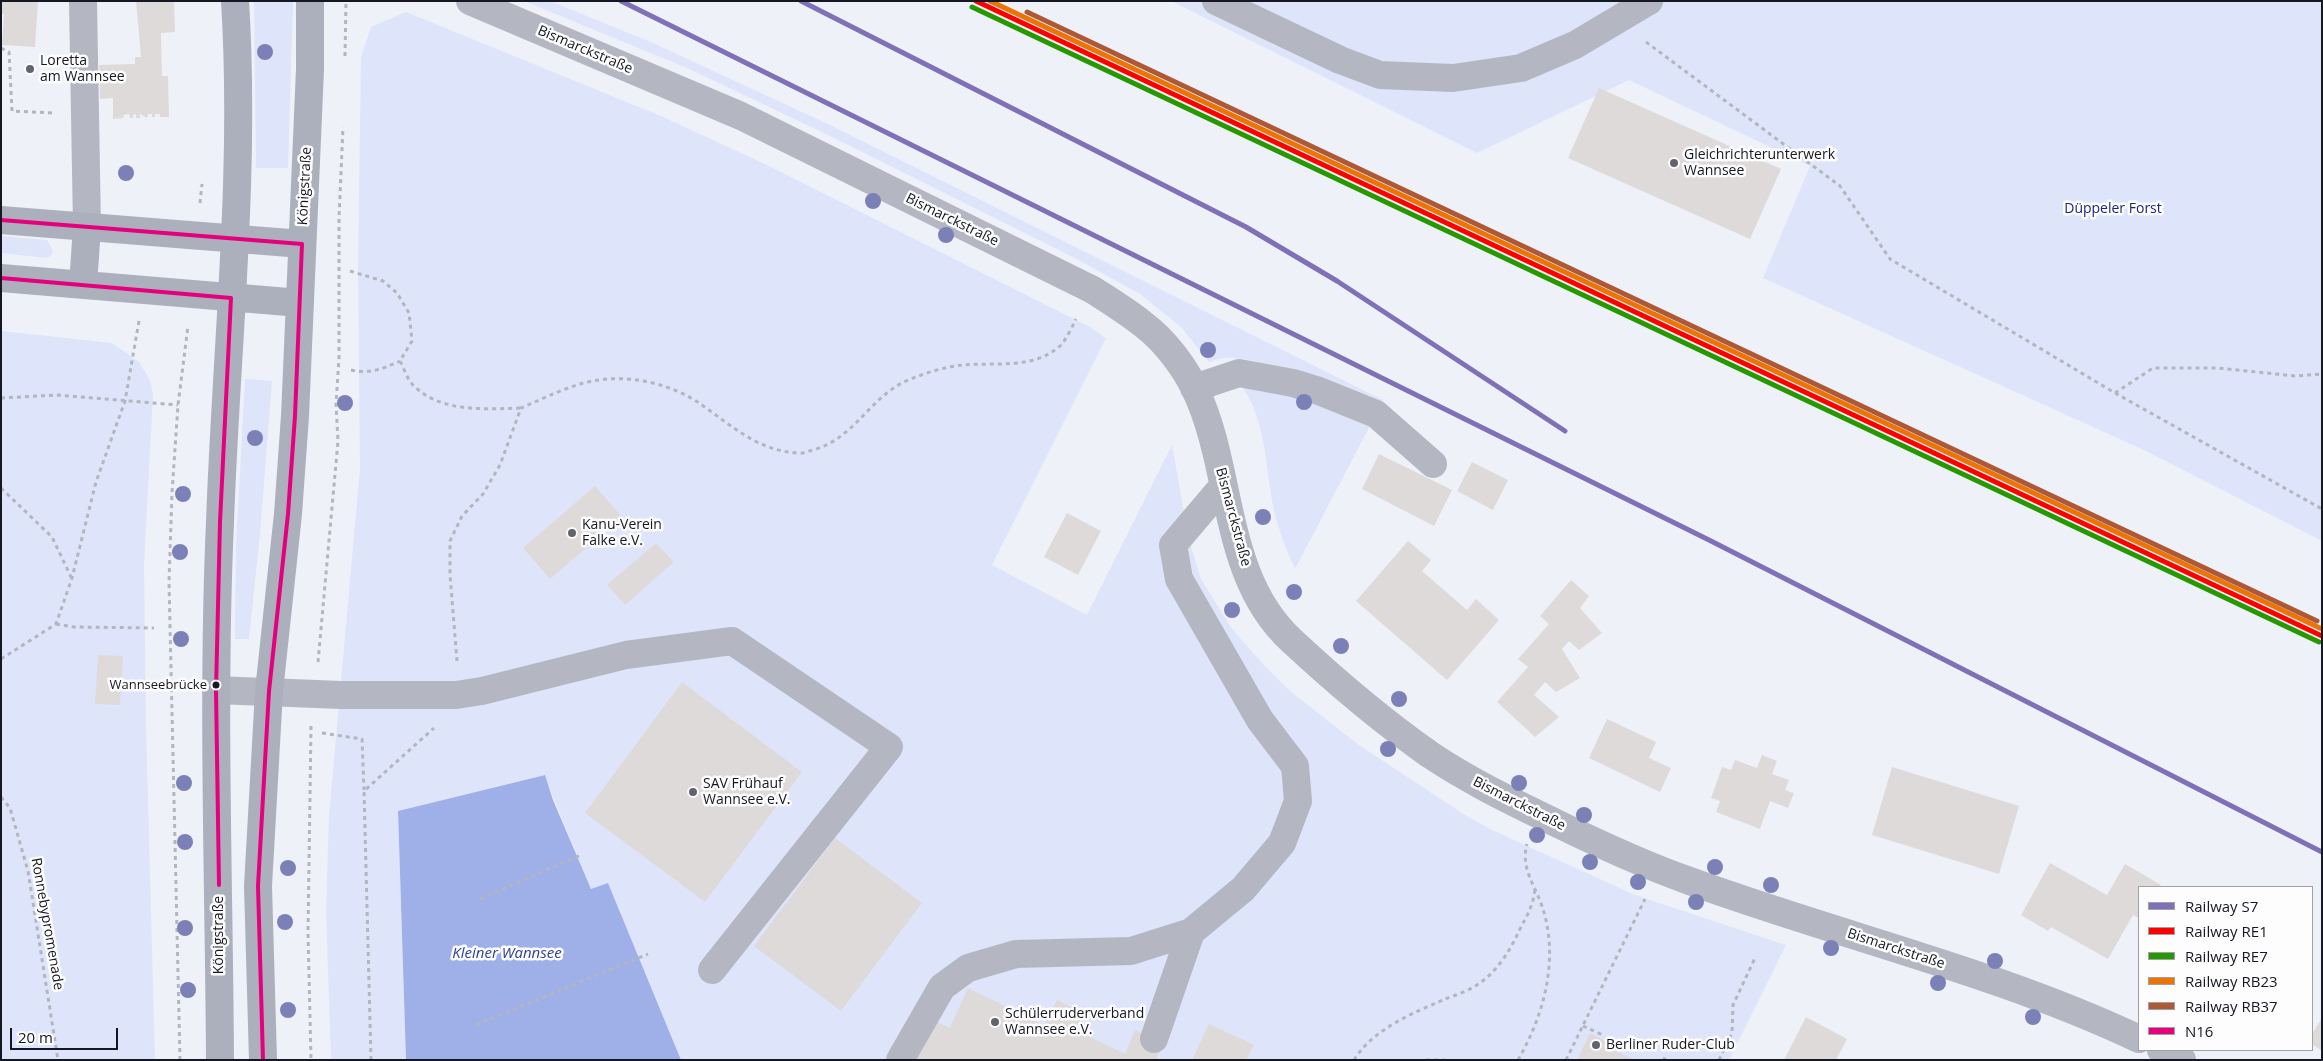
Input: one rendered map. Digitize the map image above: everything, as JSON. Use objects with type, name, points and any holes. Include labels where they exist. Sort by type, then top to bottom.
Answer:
[{"type":"main road","name":"Königstraße","points":[[220,1060],[216,690],[220,522],[238,158],[235,1]]},
{"type":"main road","name":"Königstraße","points":[[263,1060],[258,886],[270,691],[288,514],[310,78],[310,1]]},
{"type":"main road","points":[[1,220],[302,244]]},
{"type":"main road","points":[[83,285],[88,227]]},
{"type":"main road","points":[[1,278],[300,303]]},
{"type":"street","points":[[83,1],[88,227]]},
{"type":"street","name":"Bismarckstraße","points":[[470,1],[741,116],[1093,290],[1146,326],[1175,359],[1194,388],[1212,436],[1242,561],[1262,603],[1288,638],[1382,719],[1431,756],[1526,809],[1612,850],[1687,880],[2012,988],[2138,1040]]},
{"type":"street","points":[[1216,1],[1340,60],[1380,75],[1453,78],[1521,68],[1575,45],[1649,1]]},
{"type":"street","points":[[1194,388],[1239,374],[1293,383],[1319,391],[1376,414],[1433,464]]},
{"type":"street","points":[[900,1060],[942,987],[968,968],[1016,954],[1130,951],[1191,932],[1243,889],[1282,843],[1298,801],[1295,766],[1260,720],[1180,579],[1173,544],[1223,486]]},
{"type":"street","points":[[216,690],[314,694],[456,695],[482,691],[626,655],[732,641],[889,747],[712,970]]},
{"type":"street","points":[[1154,1039],[1191,932]]},
{"type":"street","points":[[2163,1051],[2182,1060]]},
{"type":"path","points":[[346,1],[346,41]]},
{"type":"path","points":[[1618,21],[1840,186],[1890,259],[2115,393],[2322,509]]},
{"type":"path","points":[[1,48],[9,52],[12,111],[84,114]]},
{"type":"path","points":[[200,210],[202,182]]},
{"type":"path","points":[[311,1060],[308,933],[309,767],[338,441],[336,404],[339,352],[340,218]]},
{"type":"path","points":[[350,271],[383,281],[396,293],[409,312],[412,341],[400,361],[380,371],[359,372],[351,370]]},
{"type":"path","points":[[56,624],[72,578],[96,482],[125,401],[144,291]]},
{"type":"path","points":[[400,361],[412,384],[429,397],[454,406],[483,410],[521,408],[581,384],[615,379],[645,381],[672,388],[687,396],[757,444],[776,450],[800,454],[839,440],[901,384],[932,371],[962,365],[1019,364],[1041,357],[1061,344],[1079,314]]},
{"type":"path","points":[[180,1060],[170,592],[172,493],[178,405],[187,330]]},
{"type":"path","points":[[2115,393],[2153,368],[2218,368],[2295,376],[2322,374]]},
{"type":"path","points":[[1,398],[57,395],[178,405]]},
{"type":"path","points":[[364,790],[438,725],[456,695],[458,673],[450,575],[450,540],[462,516],[483,494],[500,465],[521,408]]},
{"type":"path","points":[[1,488],[52,537],[72,578]]},
{"type":"path","points":[[1,659],[56,624],[154,628]]},
{"type":"path","points":[[322,733],[362,739],[371,1060]]},
{"type":"path","name":"Ronnebypromenade","points":[[1,797],[10,808],[28,871],[58,1060]]},
{"type":"path","points":[[1518,1060],[1534,1026],[1548,982],[1550,965],[1547,925],[1527,872],[1524,856],[1528,839]]},
{"type":"path","points":[[480,899],[581,855]]},
{"type":"path","points":[[1354,1060],[1359,1051],[1372,1038],[1405,1017],[1476,986],[1490,976],[1515,940],[1533,905],[1535,889]]},
{"type":"path","points":[[1566,1060],[1648,893]]},
{"type":"path","points":[[476,1025],[648,954]]},
{"type":"path","points":[[1719,1060],[1732,1033],[1733,1005],[1755,958]]},
{"type":"path","points":[[1583,1026],[1605,1036]]},
{"type":"path","points":[[1426,1060],[1445,1060]]},
{"type":"green space","points":[[254,1],[293,1],[288,168],[256,168]]},
{"type":"green space","points":[[524,1],[550,1],[653,43],[830,125],[1383,400],[1379,408],[1302,376],[1240,358],[1220,358],[1209,362],[1181,327],[1140,294],[1073,257],[826,134],[687,68]]},
{"type":"green space","name":"Düppeler Forst","points":[[1171,1],[2322,1],[2322,541],[2144,450],[1763,278],[1810,166],[1629,80],[1477,153]]},
{"type":"green space","points":[[406,12],[661,116],[767,165],[1090,327],[1106,338],[992,565],[1087,615],[1172,445],[1189,540],[1201,579],[1232,629],[1291,692],[1359,745],[1465,815],[1490,829],[1635,895],[1786,945],[1729,1060],[681,1060],[608,883],[591,890],[544,775],[398,811],[406,1060],[331,1060],[326,910],[329,816],[360,468],[358,265],[361,57],[371,27]]},
{"type":"green space","points":[[1,236],[47,240],[53,250],[51,256],[46,258],[1,253]]},
{"type":"green space","points":[[1,331],[112,343],[139,362],[150,380],[153,395],[144,565],[146,725],[155,1060],[1,1060]]},
{"type":"green space","points":[[245,379],[272,381],[260,534],[249,639],[235,639],[236,545]]},
{"type":"green space","points":[[1258,383],[1373,420],[1295,569],[1283,540],[1274,510],[1260,428],[1249,398],[1240,384]]},
{"type":"water","name":"Kleiner Wannsee","points":[[545,775],[553,800],[591,889],[608,883],[681,1060],[406,1060],[398,811]]},
{"type":"building","points":[[1,1],[38,1],[35,47],[2,45],[4,14],[1,14]]},
{"type":"building","points":[[136,1],[174,1],[175,32],[161,33],[162,76],[168,76],[169,117],[160,117],[160,114],[155,114],[155,117],[152,117],[152,114],[148,114],[147,118],[140,114],[140,118],[136,118],[136,114],[133,115],[133,118],[130,118],[129,114],[123,115],[124,118],[113,119],[113,98],[100,99],[99,65],[135,64],[135,57],[141,57]]},
{"type":"building","name":"Gleichrichterunterwerk Wannsee","points":[[1599,88],[1781,169],[1750,239],[1568,158]]},
{"type":"building","points":[[1379,454],[1452,490],[1434,526],[1362,489]]},
{"type":"building","points":[[1472,462],[1508,480],[1493,510],[1457,491]]},
{"type":"building","name":"Kanu-Verein Falke e.V.","points":[[595,486],[622,517],[550,579],[523,548]]},
{"type":"building","points":[[1067,513],[1101,531],[1078,575],[1044,557]]},
{"type":"building","points":[[1408,541],[1431,560],[1422,571],[1467,610],[1476,599],[1499,620],[1447,680],[1356,601]]},
{"type":"building","points":[[656,543],[674,562],[625,605],[607,585]]},
{"type":"building","points":[[1571,580],[1589,596],[1580,608],[1602,633],[1579,650],[1569,641],[1562,649],[1580,678],[1556,692],[1545,682],[1534,695],[1559,717],[1535,737],[1497,702],[1528,667],[1518,659],[1549,624],[1540,616]]},
{"type":"building","points":[[98,655],[123,656],[120,705],[95,704]]},
{"type":"building","name":"SAV Frühauf Wannsee e.V.","points":[[682,682],[802,772],[705,902],[585,813]]},
{"type":"building","points":[[1607,719],[1656,742],[1649,758],[1671,768],[1660,792],[1589,758]]},
{"type":"building","points":[[1762,755],[1777,761],[1772,774],[1789,780],[1785,790],[1794,793],[1788,808],[1770,801],[1760,829],[1716,812],[1720,801],[1711,798],[1722,767],[1731,770],[1735,760],[1757,768]]},
{"type":"building","points":[[1892,767],[2019,806],[1999,874],[1872,835]]},
{"type":"building","points":[[835,838],[922,903],[841,1011],[754,946]]},
{"type":"building","points":[[2050,863],[2107,895],[2125,864],[2161,885],[2138,886],[2138,918],[2133,915],[2108,959],[2051,927],[2048,931],[2021,915]]},
{"type":"building","name":"Schülerruderverband Wannsee e.V.","points":[[968,988],[1044,1025],[1057,1000],[1086,1014],[1078,1031],[1125,1054],[1135,1030],[1163,1045],[1156,1060],[911,1060],[931,1019],[950,1028]]},
{"type":"building","points":[[1806,1017],[1847,1039],[1836,1060],[1784,1060]]},
{"type":"building","points":[[2322,1018],[2322,1051],[2313,1045],[2313,1032]]},
{"type":"building","points":[[1209,1024],[1254,1045],[1246,1060],[1192,1060]]},
{"type":"building","name":"Berliner Ruder-Club","points":[[1590,1033],[1609,1043],[1608,1047],[1634,1060],[1577,1060]]},
{"type":"rail line","name":"S7","points":[[621,1],[1709,540],[2322,852]]},
{"type":"rail line","name":"S7","points":[[801,1],[1246,227],[1337,281],[1565,431]]},
{"type":"rail line","name":"RE1","points":[[976,1],[2322,636]]},
{"type":"rail line","name":"RB23","points":[[990,1],[2322,629]]},
{"type":"rail line","name":"RE7","points":[[972,7],[2319,642]]},
{"type":"rail line","name":"RB37","points":[[1027,12],[2317,621]]},
{"type":"transit line","name":"N16","points":[[1,220],[302,244]]},
{"type":"transit line","name":"N16","points":[[263,1060],[258,886],[269,691],[288,514],[295,416],[302,244]]},
{"type":"transit line","name":"N16","points":[[1,278],[231,298]]},
{"type":"transit line","name":"N16","points":[[219,885],[216,690],[220,522],[231,298]]},
{"type":"place","name":"Loretta am Wannsee","points":[[30,69]]},
{"type":"place","name":"Gleichrichterunterwerk Wannsee","points":[[1674,163]]},
{"type":"place","name":"Kanu-Verein Falke e.V.","points":[[572,533]]},
{"type":"place","name":"Wannseebrücke","points":[[216,685]]},
{"type":"place","name":"SAV Frühauf Wannsee e.V.","points":[[693,792]]},
{"type":"place","name":"Schülerruderverband Wannsee e.V.","points":[[995,1022]]},
{"type":"place","name":"Berliner Ruder-Club","points":[[1596,1045]]}]
